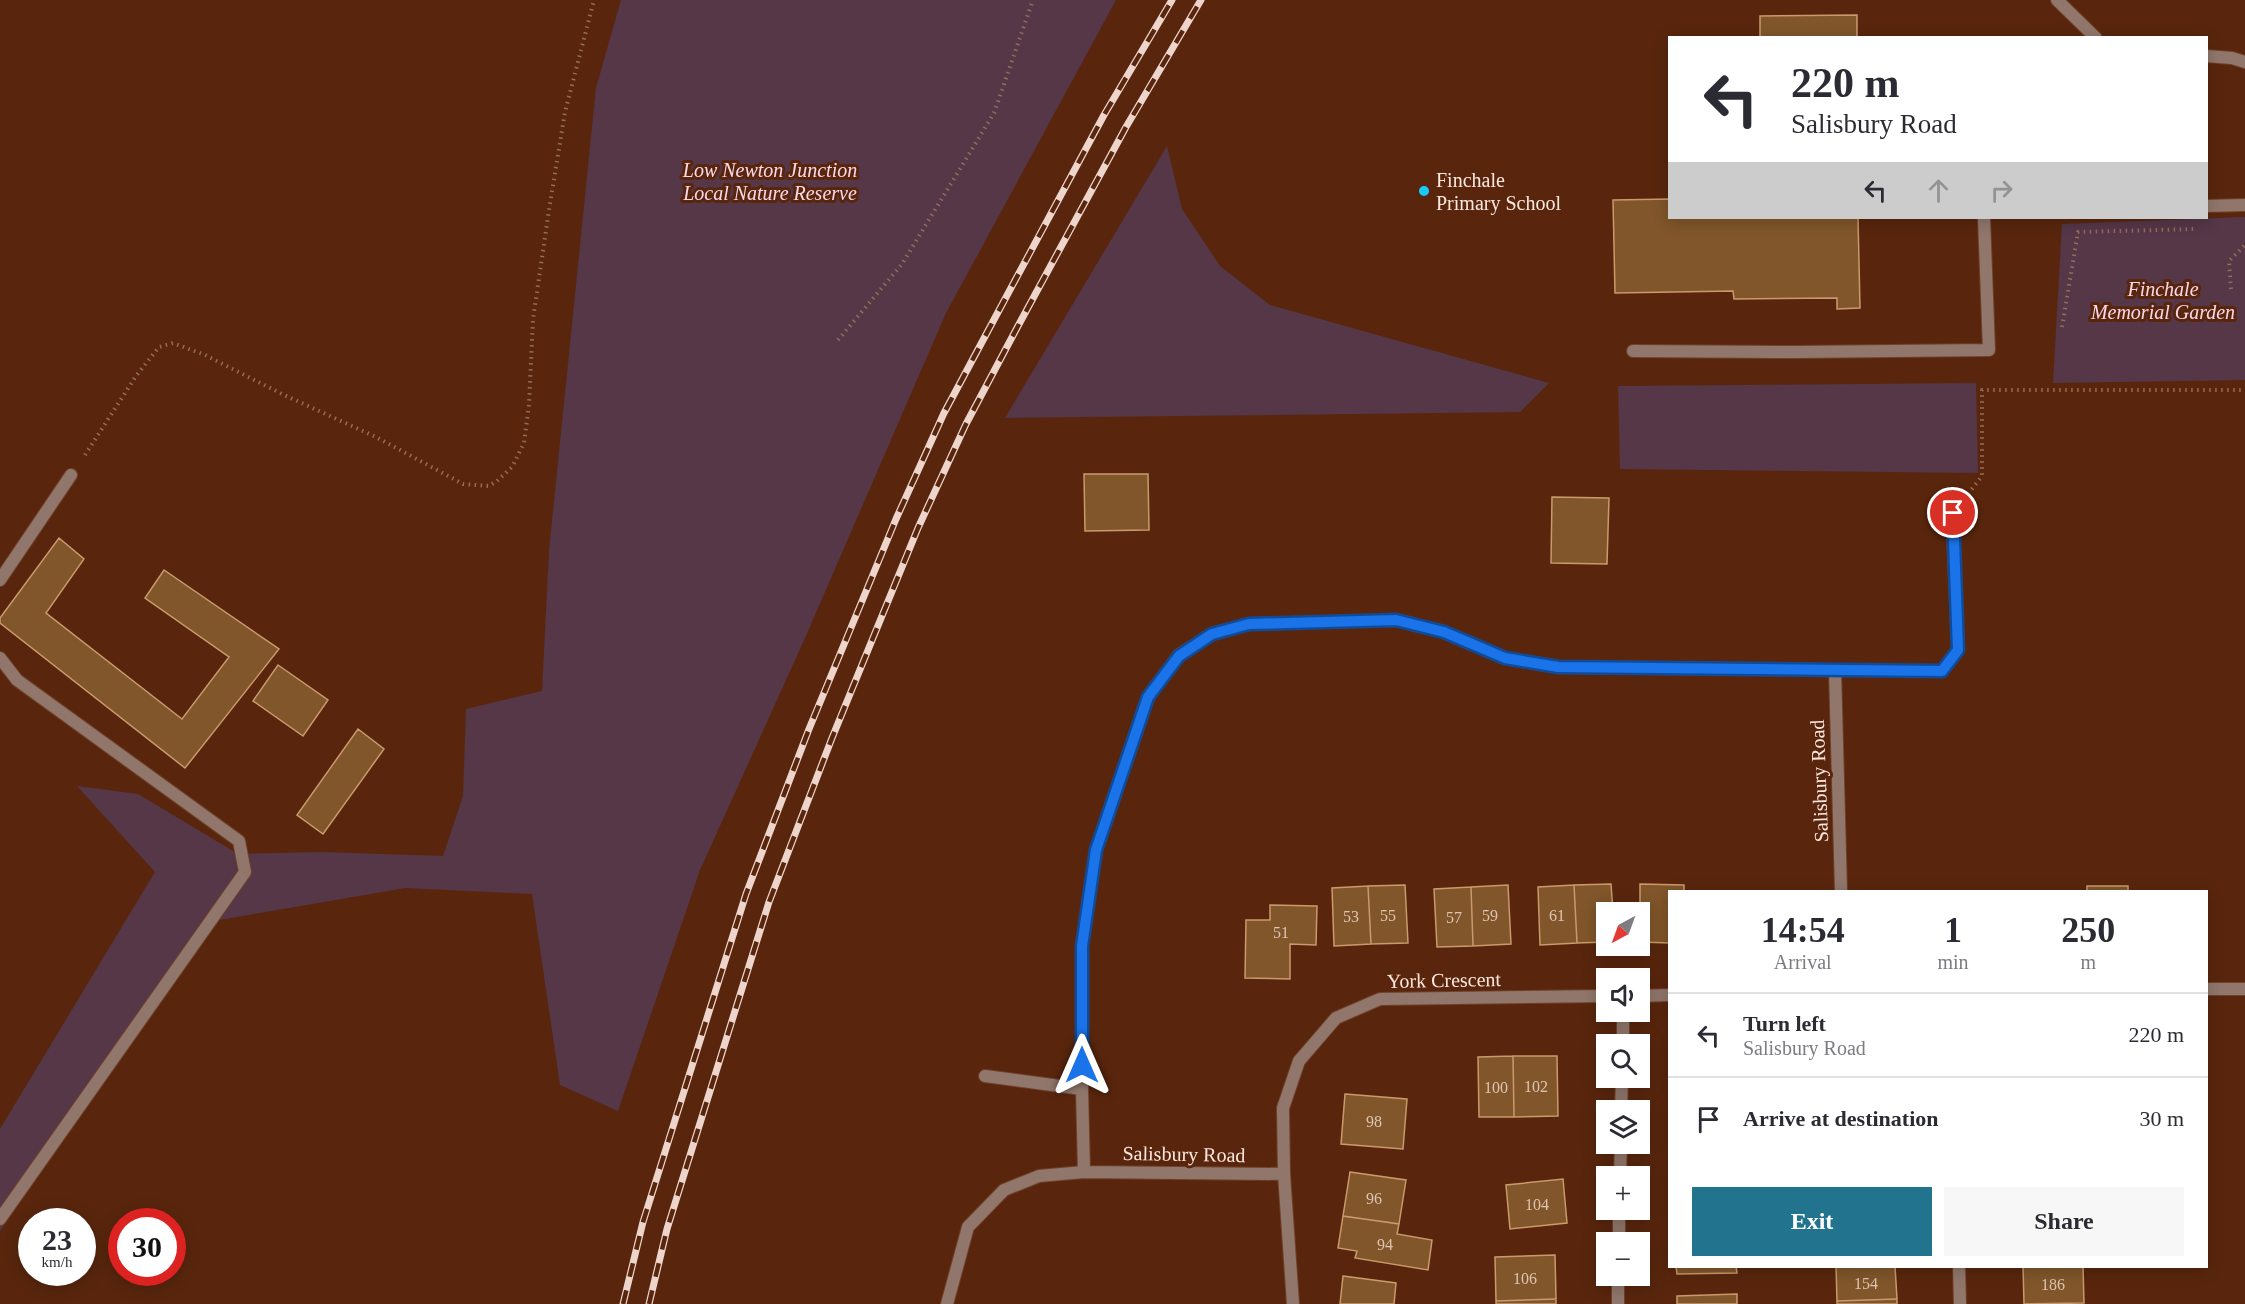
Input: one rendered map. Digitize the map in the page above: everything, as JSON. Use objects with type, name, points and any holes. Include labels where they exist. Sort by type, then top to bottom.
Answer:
[{"type":"street","points":[[2057,0],[2094,36]]},
{"type":"street","points":[[2208,56],[2232,58],[2245,62]]},
{"type":"street","points":[[2208,206],[2245,205]]},
{"type":"street","points":[[1633,351],[1989,350],[1984,219]]},
{"type":"street","points":[[0,580],[71,475]]},
{"type":"street","points":[[1084,1172],[1082,946],[1096,850],[1148,697],[1179,656],[1212,634],[1249,624],[1396,620],[1444,632],[1505,658],[1558,667],[1942,671],[1958,650],[1953,513]]},
{"type":"street","points":[[0,658],[17,680],[239,840],[245,872],[0,1219]]},
{"type":"street","name":"Salisbury Road","points":[[1835,670],[1841,890]]},
{"type":"street","points":[[2208,989],[2245,989]]},
{"type":"street","points":[[1650,996],[1668,995]]},
{"type":"street","name":"York Crescent","points":[[1293,1304],[1284,1174],[1283,1108],[1299,1061],[1336,1018],[1380,999],[1596,996]]},
{"type":"street","points":[[985,1076],[1082,1089]]},
{"type":"street","name":"Salisbury Road","points":[[947,1304],[968,1227],[1004,1190],[1039,1176],[1084,1172],[1284,1174]]},
{"type":"street","points":[[1959,1268],[1960,1304]]},
{"type":"street","points":[[1618,1286],[1618,1304]]},
{"type":"path","points":[[71,475],[136,375],[159,347],[173,343],[205,355],[284,395],[376,437],[463,484],[489,486],[498,481],[512,467],[524,443],[529,405],[533,318],[549,210],[565,112],[594,0]]},
{"type":"path","points":[[838,340],[902,264],[994,113],[1033,0]]},
{"type":"path","points":[[2062,327],[2078,232],[2197,229]]},
{"type":"path","points":[[2231,289],[2229,261],[2245,245]]},
{"type":"path","points":[[1953,513],[1983,476],[1982,390],[2245,390]]},
{"type":"green space","name":"Low Newton Junction Local Nature Reserve","points":[[621,0],[1116,0],[946,313],[805,638],[700,870],[618,1111],[560,1085],[532,894],[405,888],[214,921],[0,1231],[0,1129],[155,872],[77,786],[138,794],[238,854],[321,852],[443,856],[463,796],[466,709],[542,691],[549,551],[596,88]]},
{"type":"green space","points":[[1167,146],[1182,209],[1220,266],[1270,305],[1549,383],[1520,412],[1005,418]]},
{"type":"green space","name":"Finchale Memorial Garden","points":[[2245,217],[2245,380],[2053,383],[2062,224]]},
{"type":"green space","points":[[1976,383],[1978,473],[1620,469],[1618,386]]},
{"type":"building","points":[[1857,15],[1857,36],[1760,36],[1760,16]]},
{"type":"building","points":[[1668,199],[1668,219],[1858,219],[1860,308],[1837,309],[1837,298],[1734,299],[1733,291],[1615,293],[1613,200]]},
{"type":"building","points":[[1084,474],[1148,474],[1149,530],[1085,531]]},
{"type":"building","points":[[1552,497],[1609,498],[1607,564],[1551,563]]},
{"type":"building","points":[[59,538],[84,559],[46,613],[182,719],[229,657],[145,598],[164,570],[279,649],[185,768],[0,623],[0,618]]},
{"type":"building","points":[[278,665],[328,700],[303,736],[253,701]]},
{"type":"building","points":[[358,729],[384,749],[323,834],[297,815]]},
{"type":"building","points":[[1611,884],[1612,902],[1596,902],[1596,942],[1577,943],[1574,885]]},
{"type":"building","points":[[1640,884],[1684,885],[1684,890],[1668,890],[1668,943],[1650,942],[1650,902],[1640,902]]},
{"type":"building","points":[[1405,885],[1408,943],[1371,944],[1368,886]]},
{"type":"building","points":[[1508,885],[1511,944],[1473,946],[1471,887]]},
{"type":"building","points":[[1574,885],[1577,943],[1540,945],[1538,887]]},
{"type":"building","points":[[1368,886],[1371,944],[1334,946],[1332,888]]},
{"type":"building","points":[[2087,886],[2128,886],[2128,890],[2087,890]]},
{"type":"building","points":[[1471,887],[1473,946],[1437,947],[1434,889]]},
{"type":"building","points":[[1270,905],[1317,906],[1316,945],[1290,944],[1290,979],[1245,978],[1246,920],[1270,920]]},
{"type":"building","points":[[1513,1056],[1557,1056],[1558,1116],[1514,1117]]},
{"type":"building","points":[[1513,1056],[1514,1117],[1479,1117],[1478,1057]]},
{"type":"building","points":[[1345,1094],[1407,1099],[1403,1149],[1341,1144]]},
{"type":"building","points":[[1350,1172],[1406,1180],[1399,1224],[1343,1216]]},
{"type":"building","points":[[1563,1179],[1567,1223],[1510,1229],[1506,1185]]},
{"type":"building","points":[[1343,1216],[1399,1224],[1397,1234],[1432,1240],[1428,1270],[1355,1258],[1357,1251],[1338,1248]]},
{"type":"building","points":[[1555,1255],[1556,1299],[1496,1301],[1495,1257]]},
{"type":"building","points":[[1676,1268],[1736,1268],[1737,1273],[1677,1274]]},
{"type":"building","points":[[1836,1268],[1895,1268],[1897,1299],[1837,1301]]},
{"type":"building","points":[[2023,1268],[2083,1268],[2084,1303],[2024,1304]]},
{"type":"building","points":[[1343,1276],[1396,1283],[1394,1304],[1340,1304]]},
{"type":"building","points":[[1737,1294],[1737,1304],[1677,1304],[1677,1296]]},
{"type":"building","points":[[1556,1299],[1556,1304],[1496,1304],[1496,1301]]},
{"type":"building","points":[[1897,1299],[1897,1304],[1837,1304],[1837,1301]]},
{"type":"railway","points":[[623,1304],[643,1222],[746,894],[809,729],[896,519],[944,413],[1104,115],[1172,0]]},
{"type":"railway","points":[[649,1304],[667,1229],[769,902],[832,738],[918,528],[966,424],[1018,326],[1126,127],[1201,0]]},
{"type":"place","name":"Finchale Primary School","points":[[1424,191]]},
{"type":"route","points":[[1082,1065],[1082,946],[1096,850],[1148,697],[1179,656],[1212,634],[1249,624],[1396,620],[1444,632],[1505,658],[1558,667],[1942,671],[1958,650],[1953,513]]}]
